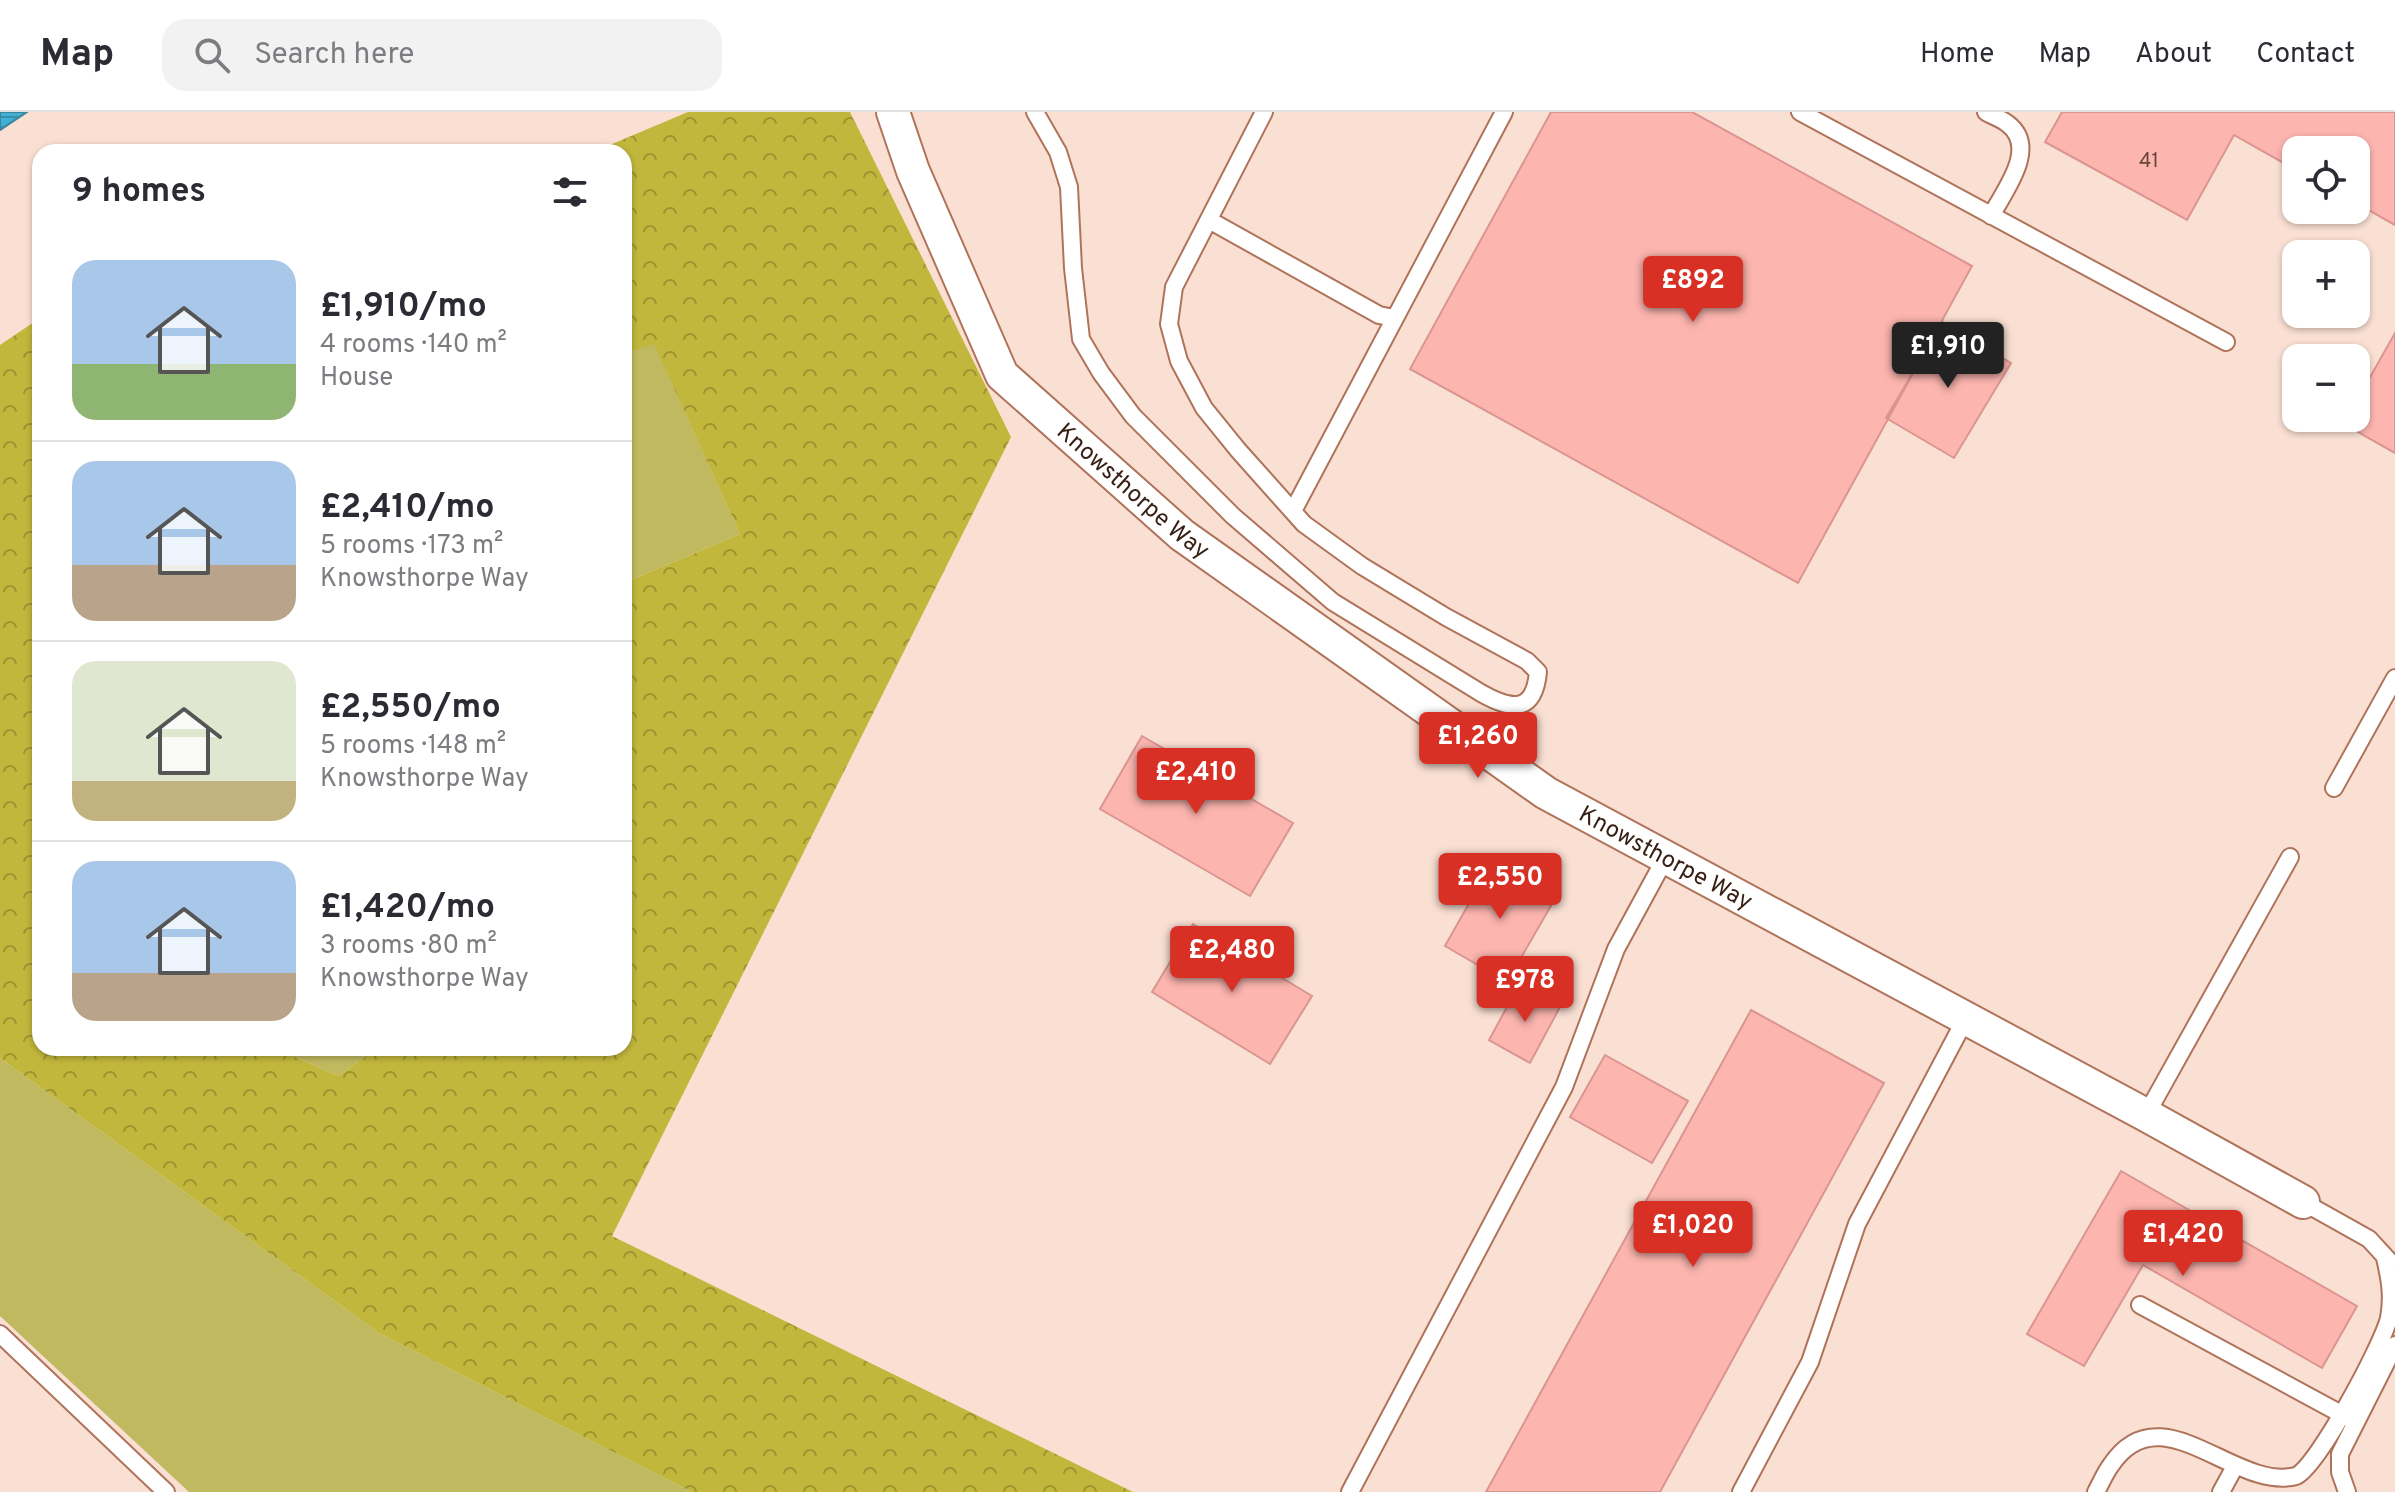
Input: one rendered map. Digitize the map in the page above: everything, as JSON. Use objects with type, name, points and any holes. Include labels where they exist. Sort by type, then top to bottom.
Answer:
[{"type":"street","name":"Knowsthorpe Way","points":[[893,112],[913,171],[1002,375],[1182,535],[1546,793],[2303,1202]]},
{"type":"lane","points":[[1035,112],[1058,152],[1069,187],[1081,339],[1101,373],[1133,416],[1233,516],[1333,602],[1443,672],[1501,704],[1520,706],[1531,699],[1538,672],[1527,661],[1362,566],[1304,524],[1204,408],[1179,361],[1169,324],[1174,287],[1264,112]]},
{"type":"lane","points":[[1293,511],[1504,112]]},
{"type":"lane","points":[[1800,112],[2226,342]]},
{"type":"lane","points":[[1986,112],[2009,125],[2020,142],[2021,152],[2020,162],[1991,216]]},
{"type":"lane","points":[[1209,220],[1379,315],[1394,318]]},
{"type":"lane","points":[[2334,788],[2395,678]]},
{"type":"lane","points":[[1350,1492],[1564,1087],[1616,949],[1666,857]]},
{"type":"lane","points":[[2146,1115],[2290,857]]},
{"type":"lane","points":[[1741,1492],[1810,1362],[1857,1224],[1966,1018]]},
{"type":"lane","points":[[2303,1202],[2369,1239],[2392,1261],[2392,1298],[2388,1322],[2349,1418],[2340,1454],[2340,1472],[2347,1492]]},
{"type":"lane","points":[[2140,1305],[2349,1418]]},
{"type":"lane","points":[[0,1334],[166,1492]]},
{"type":"lane","points":[[2096,1492],[2111,1464],[2122,1452],[2151,1439],[2168,1439],[2183,1444],[2253,1478],[2275,1480],[2297,1476],[2349,1418],[2395,1345]]},
{"type":"lane","points":[[2221,1492],[2233,1470]]},
{"type":"shaded area","points":[[654,343],[740,534],[632,580],[632,351]]},
{"type":"shaded area","points":[[293,1056],[367,1056],[338,1076]]},
{"type":"shaded area","points":[[0,1058],[379,1333],[692,1492],[189,1492],[0,1316]]},
{"type":"green space","points":[[688,112],[850,112],[1011,437],[612,1236],[1133,1492],[692,1492],[379,1333],[0,1058],[0,345],[32,323],[32,1056],[293,1056],[338,1076],[367,1056],[632,1056],[632,580],[740,534],[654,344],[632,351],[632,144],[612,144]]},
{"type":"water","points":[[0,112],[27,112],[0,130]]},
{"type":"building","points":[[1551,112],[1692,112],[1972,266],[1798,583],[1410,369]]},
{"type":"building","points":[[2062,112],[2395,112],[2395,225],[2370,211],[2370,136],[2282,136],[2282,162],[2234,135],[2187,220],[2045,142]]},
{"type":"building","points":[[1943,322],[2011,363],[1954,458],[1886,418]]},
{"type":"building","points":[[2395,333],[2395,453],[2358,432],[2370,432],[2370,377]]},
{"type":"building","points":[[1142,736],[1293,823],[1250,896],[1100,809]]},
{"type":"building","points":[[1493,861],[1556,897],[1507,982],[1445,946]]},
{"type":"building","points":[[1193,924],[1312,996],[1270,1064],[1152,992]]},
{"type":"building","points":[[1519,985],[1560,1007],[1530,1063],[1489,1040]]},
{"type":"building","points":[[1751,1010],[1884,1083],[1660,1492],[1486,1492]]},
{"type":"building","points":[[1605,1055],[1688,1101],[1652,1163],[1570,1117]]},
{"type":"building","points":[[2121,1171],[2357,1306],[2322,1368],[2143,1265],[2084,1366],[2027,1334]]}]
